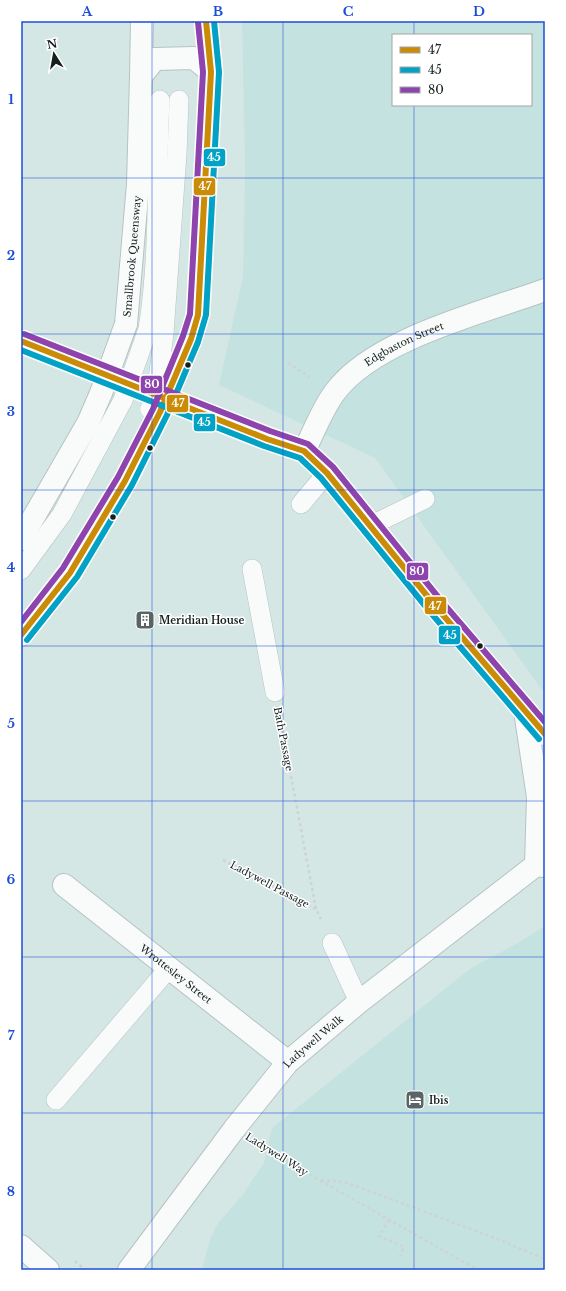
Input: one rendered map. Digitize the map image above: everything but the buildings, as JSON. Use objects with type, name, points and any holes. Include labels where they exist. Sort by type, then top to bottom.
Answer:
[{"type":"street","name":"Smallbrook Queensway","points":[[21,539],[88,422],[101,393],[126,324],[138,184],[142,21]]},
{"type":"street","points":[[21,635],[70,573],[125,481],[155,411],[191,339],[198,315],[212,72],[206,21]]},
{"type":"street","points":[[141,76],[156,59],[194,58],[212,72]]},
{"type":"street","name":"Edgbaston Street","points":[[304,451],[335,392],[354,371],[408,338],[545,290]]},
{"type":"street","points":[[21,341],[265,445],[304,451],[326,473],[545,734]]},
{"type":"street","points":[[525,711],[538,797],[540,865]]},
{"type":"street","name":"Ladywell Walk","points":[[129,1270],[235,1128],[288,1062],[359,1002],[540,865]]},
{"type":"street","name":"Wrottesley Street","points":[[64,885],[288,1062]]},
{"type":"street","points":[[21,1246],[48,1270]]},
{"type":"lane","points":[[155,411],[157,388],[156,331],[153,295],[160,100]]},
{"type":"lane","points":[[21,570],[62,514],[122,400],[156,331],[177,154],[179,100]]},
{"type":"lane","points":[[300,504],[326,473]]},
{"type":"lane","points":[[370,526],[425,500]]},
{"type":"lane","points":[[252,568],[275,692]]},
{"type":"lane","points":[[332,943],[359,1002]]},
{"type":"lane","points":[[56,1100],[169,968]]},
{"type":"path","name":"Bath Passage","points":[[275,692],[316,909]]},
{"type":"path","name":"Ladywell Passage","points":[[223,860],[316,909]]},
{"type":"path","name":"Ladywell Way","points":[[235,1128],[319,1180],[478,1270]]},
{"type":"path","points":[[319,1180],[345,1182],[545,1258]]},
{"type":"path","points":[[389,1220],[379,1236],[404,1247],[400,1256]]},
{"type":"path","points":[[544,1270],[545,1266]]},
{"type":"shaded area","points":[[242,21],[545,21],[545,694],[375,458],[219,385],[243,276],[245,169]]},
{"type":"shaded area","points":[[545,926],[545,1270],[202,1270],[210,1239],[218,1223],[243,1194],[264,1163],[272,1128],[471,968],[516,944]]},
{"type":"transit line","name":"47","points":[[21,635],[70,573],[125,481],[160,412],[191,339],[198,315],[211,72],[206,21]]},
{"type":"transit line","name":"45","points":[[27,640],[77,577],[132,485],[167,415],[198,342],[206,315],[219,72],[214,21]]},
{"type":"transit line","name":"80","points":[[21,622],[63,568],[118,477],[153,409],[183,336],[190,314],[203,72],[198,22]]},
{"type":"transit line","name":"80","points":[[24,334],[270,431],[308,444],[333,467],[443,603],[545,722]]},
{"type":"transit line","name":"47","points":[[21,341],[267,439],[304,451],[327,473],[437,608],[545,734]]},
{"type":"transit line","name":"45","points":[[21,350],[264,446],[300,458],[321,478],[431,613],[539,739]]},
{"type":"place","name":"Meridian House","points":[[145,620]]},
{"type":"place","name":"Ibis","points":[[415,1100]]}]
